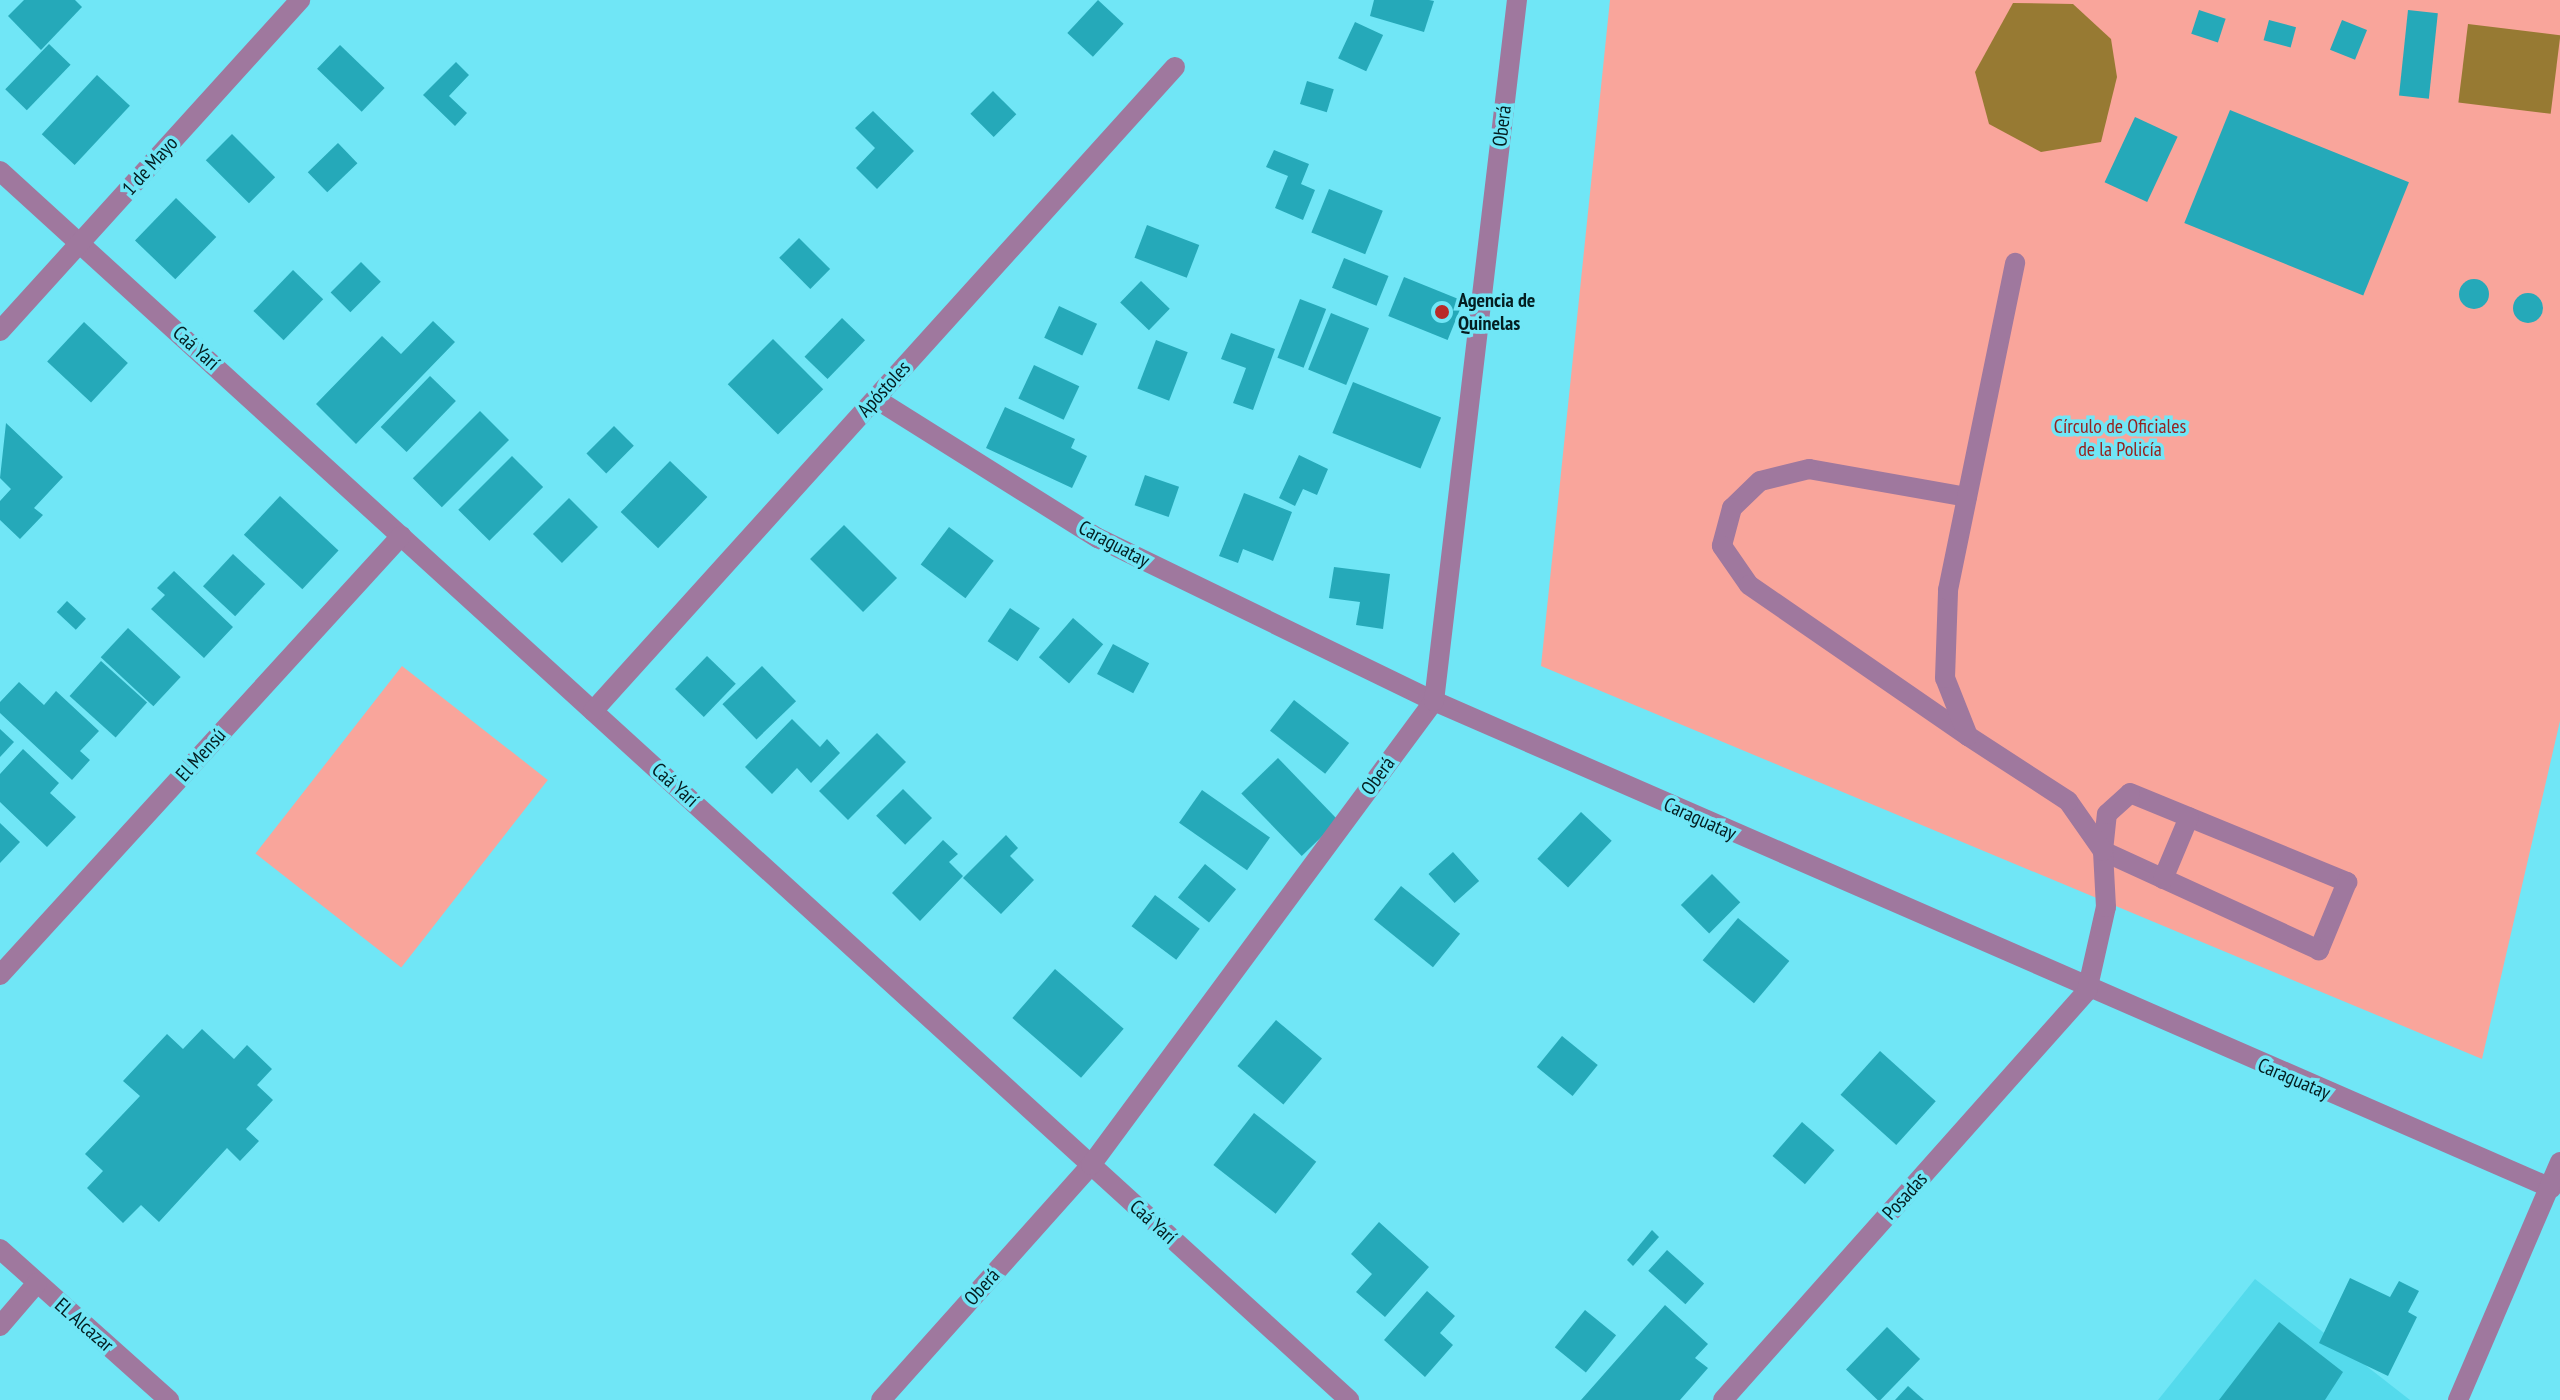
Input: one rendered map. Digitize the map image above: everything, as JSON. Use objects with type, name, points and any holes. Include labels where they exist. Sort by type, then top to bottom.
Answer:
[{"type":"street","name":"1 de Mayo","points":[[0,331],[300,0]]},
{"type":"street","name":"Oberá","points":[[881,1400],[1091,1165],[1434,701],[1517,0]]},
{"type":"street","name":"Apóstoles","points":[[593,711],[1175,67]]},
{"type":"street","name":"Caá Yarí","points":[[0,171],[1349,1400]]},
{"type":"street","points":[[1968,736],[1945,678],[1948,590],[2015,263]]},
{"type":"street","name":"Caraguatay","points":[[876,399],[1098,538],[1434,701],[2087,991],[2551,1188]]},
{"type":"street","points":[[1967,497],[1809,469],[1760,481],[1732,508],[1722,546],[1749,585],[2068,801],[2103,851],[2319,950],[2347,882],[2130,793],[2107,814],[2103,851],[2106,907],[2087,991]]},
{"type":"street","name":"El Mensú","points":[[0,975],[401,536]]},
{"type":"street","points":[[2163,879],[2189,817]]},
{"type":"street","name":"Posadas","points":[[1723,1400],[2087,991]]},
{"type":"street","points":[[2458,1400],[2560,1162]]},
{"type":"street","name":"EL Alcazar","points":[[0,1249],[169,1400]]},
{"type":"street","points":[[0,1326],[37,1283]]},
{"type":"shaded area","points":[[2013,3],[2073,4],[2111,39],[2117,77],[2101,142],[2041,152],[1989,124],[1975,72]]},
{"type":"shaded area","points":[[2468,24],[2560,35],[2551,114],[2458,102]]},
{"type":"shaded area","points":[[2255,1279],[2410,1400],[2158,1400]]},
{"type":"green space","name":"Círculo de Oficiales de la Policía","points":[[1610,0],[2560,0],[2560,721],[2482,1059],[1541,666]]},
{"type":"green space","points":[[402,666],[548,780],[401,967],[255,854]]},
{"type":"building","points":[[24,0],[75,0],[82,7],[41,50],[8,16]]},
{"type":"building","points":[[1098,0],[1124,24],[1093,57],[1067,33]]},
{"type":"building","points":[[1374,0],[1434,1],[1424,32],[1370,16]]},
{"type":"building","points":[[2199,10],[2226,19],[2218,42],[2191,34]]},
{"type":"building","points":[[2408,10],[2438,13],[2429,99],[2399,96]]},
{"type":"building","points":[[2269,20],[2296,27],[2291,48],[2264,40]]},
{"type":"building","points":[[2342,20],[2367,30],[2355,60],[2330,50]]},
{"type":"building","points":[[1355,22],[1383,35],[1366,71],[1338,58]]},
{"type":"building","points":[[49,44],[71,65],[27,110],[5,89]]},
{"type":"building","points":[[340,45],[385,88],[362,112],[317,69]]},
{"type":"building","points":[[456,62],[469,75],[449,96],[467,113],[455,126],[423,95]]},
{"type":"building","points":[[97,75],[130,106],[75,165],[42,134]]},
{"type":"building","points":[[1307,81],[1334,89],[1327,112],[1300,104]]},
{"type":"building","points":[[993,91],[1016,114],[994,137],[970,114]]},
{"type":"building","points":[[2230,110],[2409,182],[2363,295],[2184,223]]},
{"type":"building","points":[[873,111],[914,151],[877,189],[856,168],[875,148],[855,128]]},
{"type":"building","points":[[2135,117],[2178,137],[2147,202],[2105,182]]},
{"type":"building","points":[[232,134],[275,177],[249,203],[206,160]]},
{"type":"building","points":[[338,143],[357,163],[327,192],[308,172]]},
{"type":"building","points":[[1274,150],[1309,164],[1301,184],[1315,190],[1303,220],[1275,208],[1288,176],[1266,167]]},
{"type":"building","points":[[1329,189],[1383,211],[1365,254],[1311,233]]},
{"type":"building","points":[[176,198],[216,237],[175,279],[135,240]]},
{"type":"building","points":[[1147,225],[1199,245],[1187,278],[1134,258]]},
{"type":"building","points":[[799,238],[830,269],[810,289],[779,258]]},
{"type":"building","points":[[1344,258],[1389,276],[1377,306],[1332,288]]},
{"type":"building","points":[[361,262],[381,282],[350,312],[331,292]]},
{"type":"building","points":[[293,270],[323,299],[284,340],[253,311]]},
{"type":"building","points":[[1404,277],[1463,301],[1448,340],[1388,316]]},
{"type":"building","points":[[2474,279],[2485,283],[2489,294],[2485,305],[2474,309],[2463,305],[2459,294],[2463,283]]},
{"type":"building","points":[[1141,281],[1170,309],[1149,330],[1120,303]]},
{"type":"building","points":[[2528,293],[2539,297],[2543,308],[2539,319],[2528,323],[2517,319],[2513,308],[2517,297]]},
{"type":"building","points":[[1300,299],[1326,309],[1304,368],[1277,358]]},
{"type":"building","points":[[1059,306],[1097,324],[1082,355],[1044,338]]},
{"type":"building","points":[[1331,313],[1369,328],[1346,385],[1308,370]]},
{"type":"building","points":[[842,318],[865,340],[828,379],[804,357]]},
{"type":"building","points":[[433,321],[455,342],[356,444],[316,404],[382,336],[401,354]]},
{"type":"building","points":[[84,322],[128,363],[91,402],[47,361]]},
{"type":"building","points":[[1231,333],[1275,349],[1253,410],[1233,403],[1246,368],[1221,359]]},
{"type":"building","points":[[773,339],[823,389],[778,434],[728,384]]},
{"type":"building","points":[[1156,340],[1188,352],[1169,401],[1137,389]]},
{"type":"building","points":[[1034,365],[1079,386],[1064,420],[1018,399]]},
{"type":"building","points":[[430,376],[456,401],[407,452],[381,427]]},
{"type":"building","points":[[1353,382],[1441,418],[1420,469],[1332,433]]},
{"type":"building","points":[[1005,407],[1075,439],[1071,448],[1087,456],[1072,488],[986,448]]},
{"type":"building","points":[[480,411],[509,440],[442,507],[413,478]]},
{"type":"building","points":[[6,423],[63,477],[34,508],[43,515],[20,539],[0,520],[0,501],[11,489],[0,478]]},
{"type":"building","points":[[614,426],[634,446],[606,473],[586,454]]},
{"type":"building","points":[[1299,455],[1328,469],[1317,495],[1303,489],[1295,506],[1279,498]]},
{"type":"building","points":[[512,456],[543,487],[489,541],[458,510]]},
{"type":"building","points":[[670,461],[707,497],[658,548],[621,512]]},
{"type":"building","points":[[1145,475],[1179,487],[1169,517],[1135,505]]},
{"type":"building","points":[[1244,493],[1292,512],[1273,561],[1243,549],[1238,563],[1219,556]]},
{"type":"building","points":[[280,496],[339,551],[302,589],[244,535]]},
{"type":"building","points":[[569,498],[598,527],[562,563],[533,534]]},
{"type":"building","points":[[844,525],[897,578],[863,612],[810,559]]},
{"type":"building","points":[[949,527],[994,561],[965,598],[921,565]]},
{"type":"building","points":[[233,554],[265,584],[235,616],[203,586]]},
{"type":"building","points":[[1334,567],[1390,574],[1383,629],[1356,625],[1360,602],[1329,598]]},
{"type":"building","points":[[174,571],[233,627],[204,658],[151,609],[165,595],[157,588]]},
{"type":"building","points":[[67,601],[86,619],[76,630],[57,612]]},
{"type":"building","points":[[1010,608],[1040,628],[1017,661],[988,641]]},
{"type":"building","points":[[1073,618],[1103,644],[1069,683],[1039,657]]},
{"type":"building","points":[[128,628],[181,677],[153,706],[101,657]]},
{"type":"building","points":[[1113,644],[1149,663],[1133,693],[1097,674]]},
{"type":"building","points":[[707,656],[736,684],[704,717],[675,689]]},
{"type":"building","points":[[101,661],[147,702],[116,737],[70,696]]},
{"type":"building","points":[[762,666],[796,701],[756,739],[722,704]]},
{"type":"building","points":[[19,682],[44,705],[56,691],[99,731],[80,751],[90,760],[72,780],[0,713],[0,702]]},
{"type":"building","points":[[1294,700],[1349,743],[1325,774],[1270,731]]},
{"type":"building","points":[[792,719],[820,747],[827,739],[840,753],[811,783],[797,768],[772,794],[745,767]]},
{"type":"building","points":[[0,729],[14,742],[0,757]]},
{"type":"building","points":[[877,733],[906,762],[848,820],[819,791]]},
{"type":"building","points":[[23,749],[59,783],[50,793],[76,817],[47,847],[0,802],[0,774]]},
{"type":"building","points":[[1278,758],[1338,821],[1302,856],[1241,793]]},
{"type":"building","points":[[903,789],[932,818],[905,845],[876,816]]},
{"type":"building","points":[[1202,790],[1270,838],[1247,870],[1179,823]]},
{"type":"building","points":[[1581,812],[1612,841],[1568,887],[1537,859]]},
{"type":"building","points":[[0,823],[20,842],[0,863]]},
{"type":"building","points":[[1006,835],[1018,848],[1010,856],[1034,880],[1001,914],[963,878]]},
{"type":"building","points":[[943,840],[958,854],[949,862],[963,876],[920,921],[892,893]]},
{"type":"building","points":[[1453,852],[1479,881],[1455,903],[1428,874]]},
{"type":"building","points":[[1205,864],[1236,889],[1209,923],[1178,897]]},
{"type":"building","points":[[1712,874],[1740,902],[1709,933],[1681,905]]},
{"type":"building","points":[[1401,886],[1460,934],[1433,967],[1374,919]]},
{"type":"building","points":[[1155,895],[1200,929],[1176,960],[1132,926]]},
{"type":"building","points":[[1738,918],[1789,961],[1754,1003],[1703,960]]},
{"type":"building","points":[[1055,969],[1124,1029],[1081,1078],[1012,1018]]},
{"type":"building","points":[[1276,1020],[1322,1059],[1283,1105],[1237,1066]]},
{"type":"building","points":[[202,1029],[234,1059],[247,1045],[272,1069],[257,1085],[273,1100],[246,1129],[259,1141],[240,1161],[227,1148],[159,1222],[141,1205],[123,1223],[87,1188],[103,1171],[85,1154],[140,1096],[123,1081],[167,1034],[183,1049]]},
{"type":"building","points":[[1562,1036],[1598,1065],[1573,1096],[1537,1067]]},
{"type":"building","points":[[1880,1051],[1936,1101],[1896,1145],[1841,1095]]},
{"type":"building","points":[[1254,1113],[1316,1162],[1276,1214],[1213,1165]]},
{"type":"building","points":[[1802,1122],[1834,1150],[1805,1184],[1772,1156]]},
{"type":"building","points":[[1379,1222],[1429,1267],[1385,1317],[1356,1292],[1372,1274],[1351,1254]]},
{"type":"building","points":[[1652,1230],[1659,1237],[1633,1266],[1627,1260]]},
{"type":"building","points":[[1667,1250],[1704,1283],[1685,1304],[1648,1271]]},
{"type":"building","points":[[2350,1278],[2390,1297],[2399,1281],[2419,1291],[2408,1312],[2417,1317],[2388,1376],[2319,1343]]},
{"type":"building","points":[[1427,1291],[1455,1316],[1440,1333],[1453,1345],[1425,1377],[1384,1340]]},
{"type":"building","points":[[1665,1305],[1708,1344],[1695,1358],[1708,1368],[1680,1400],[1581,1400]]},
{"type":"building","points":[[1585,1310],[1616,1335],[1586,1372],[1555,1347]]},
{"type":"building","points":[[2279,1322],[2343,1372],[2325,1400],[2219,1400]]},
{"type":"building","points":[[1887,1327],[1920,1359],[1880,1400],[1846,1369]]},
{"type":"building","points":[[1908,1386],[1924,1400],[1895,1400]]},
{"type":"place","name":"Agencia de Quinelas","points":[[1442,312]]}]
